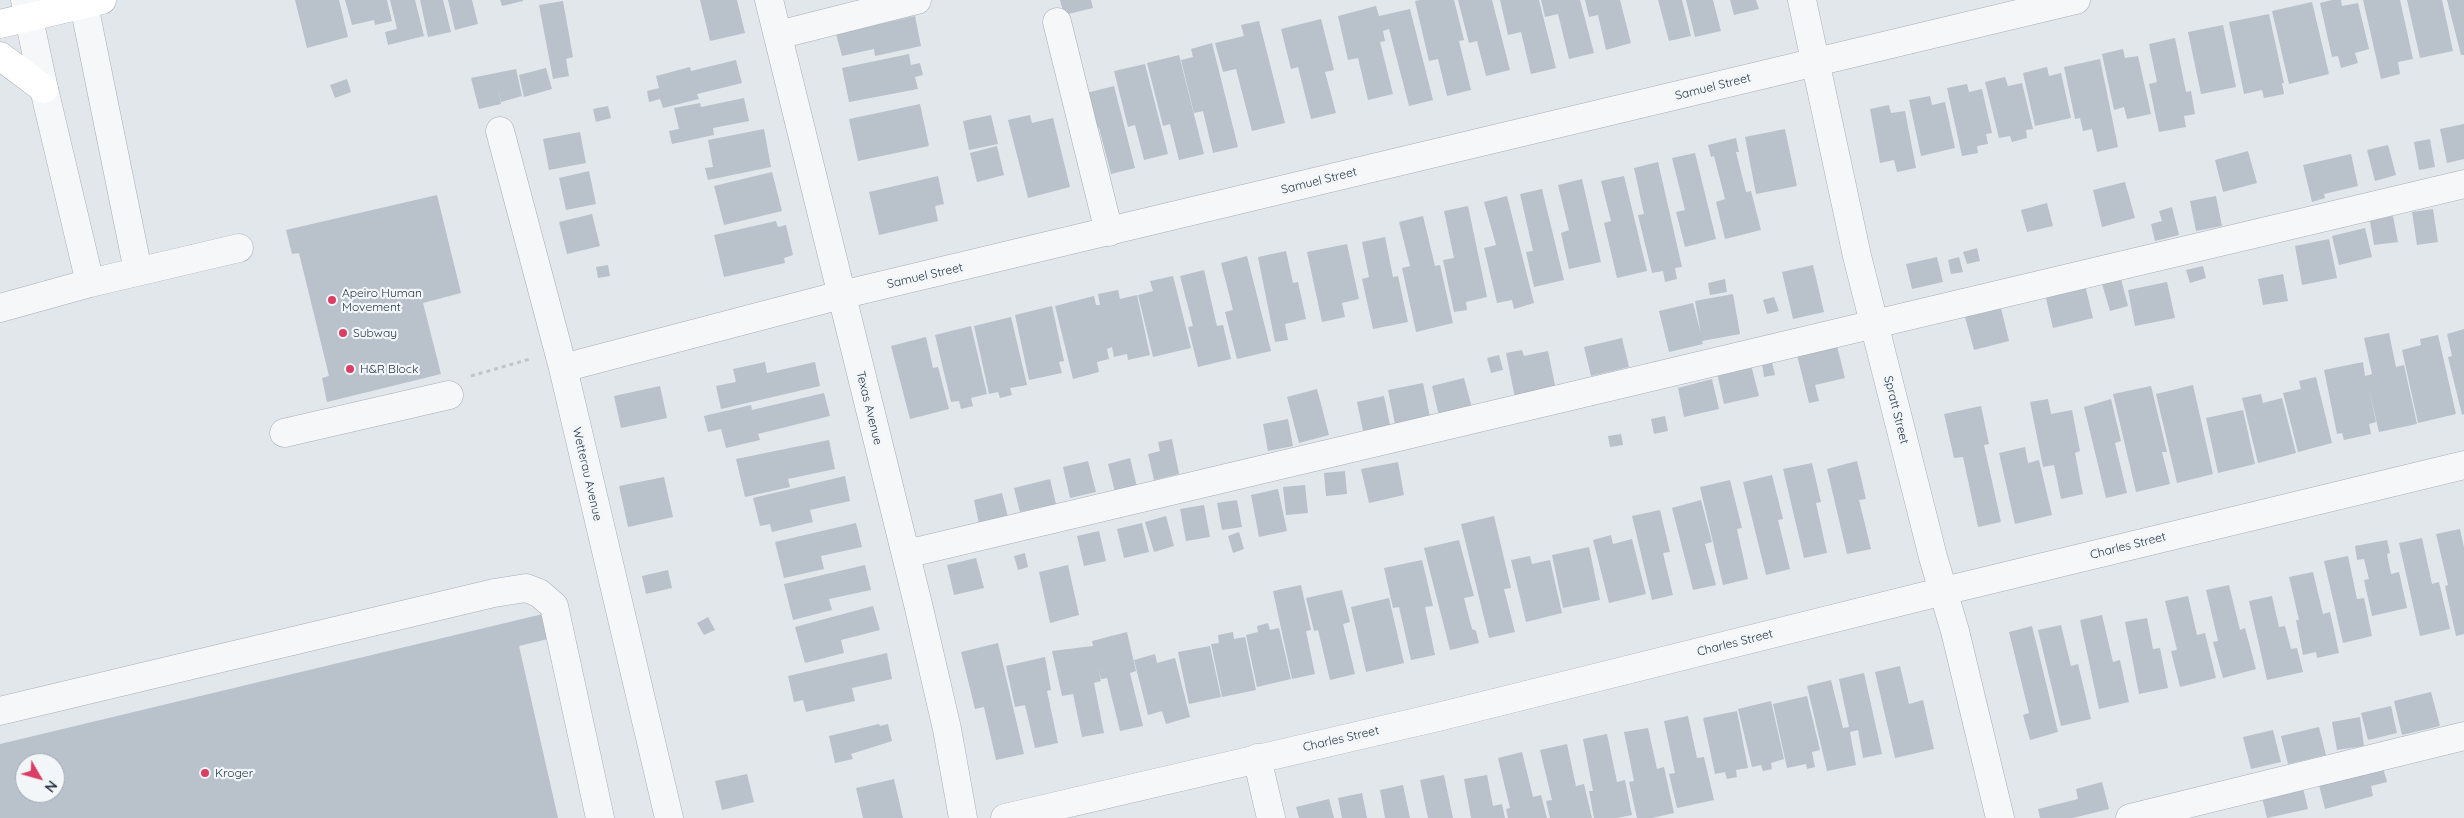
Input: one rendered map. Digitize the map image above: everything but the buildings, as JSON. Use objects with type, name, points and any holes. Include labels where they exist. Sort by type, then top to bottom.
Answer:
[{"type":"main road","points":[[0,24],[28,9],[90,1]]},
{"type":"main road","points":[[0,56],[44,89]]},
{"type":"street","name":"Texas Avenue","points":[[769,0],[906,554],[947,729],[963,818]]},
{"type":"street","points":[[778,34],[917,0]]},
{"type":"street","name":"Spratt Street","points":[[1802,0],[1817,62],[1857,256],[1933,557],[1944,590],[2000,818]]},
{"type":"street","name":"Samuel Street","points":[[561,359],[1109,232],[2076,0]]},
{"type":"street","points":[[90,1],[138,271]]},
{"type":"street","points":[[28,9],[44,89],[90,282]]},
{"type":"street","points":[[1057,22],[1109,232]]},
{"type":"street","name":"Wetterau Avenue","points":[[500,131],[561,359],[669,818]]},
{"type":"street","points":[[906,554],[1373,444],[1874,322],[2464,184]]},
{"type":"street","points":[[0,308],[90,282],[239,248]]},
{"type":"street","points":[[284,433],[449,395]]},
{"type":"street","name":"Charles Street","points":[[1004,818],[1438,717],[1944,590],[2464,465]]},
{"type":"street","points":[[0,711],[494,593],[526,588],[539,593],[554,606],[600,818]]},
{"type":"street","points":[[2130,818],[2464,736]]},
{"type":"street","points":[[1258,758],[1271,818]]},
{"type":"path","points":[[449,395],[461,378],[561,359]]},
{"type":"place","name":"Apeiro Human Movement","points":[[332,300]]},
{"type":"place","name":"Subway","points":[[343,333]]},
{"type":"place","name":"H&R Block","points":[[350,369]]},
{"type":"place","name":"Kroger","points":[[205,773]]}]
